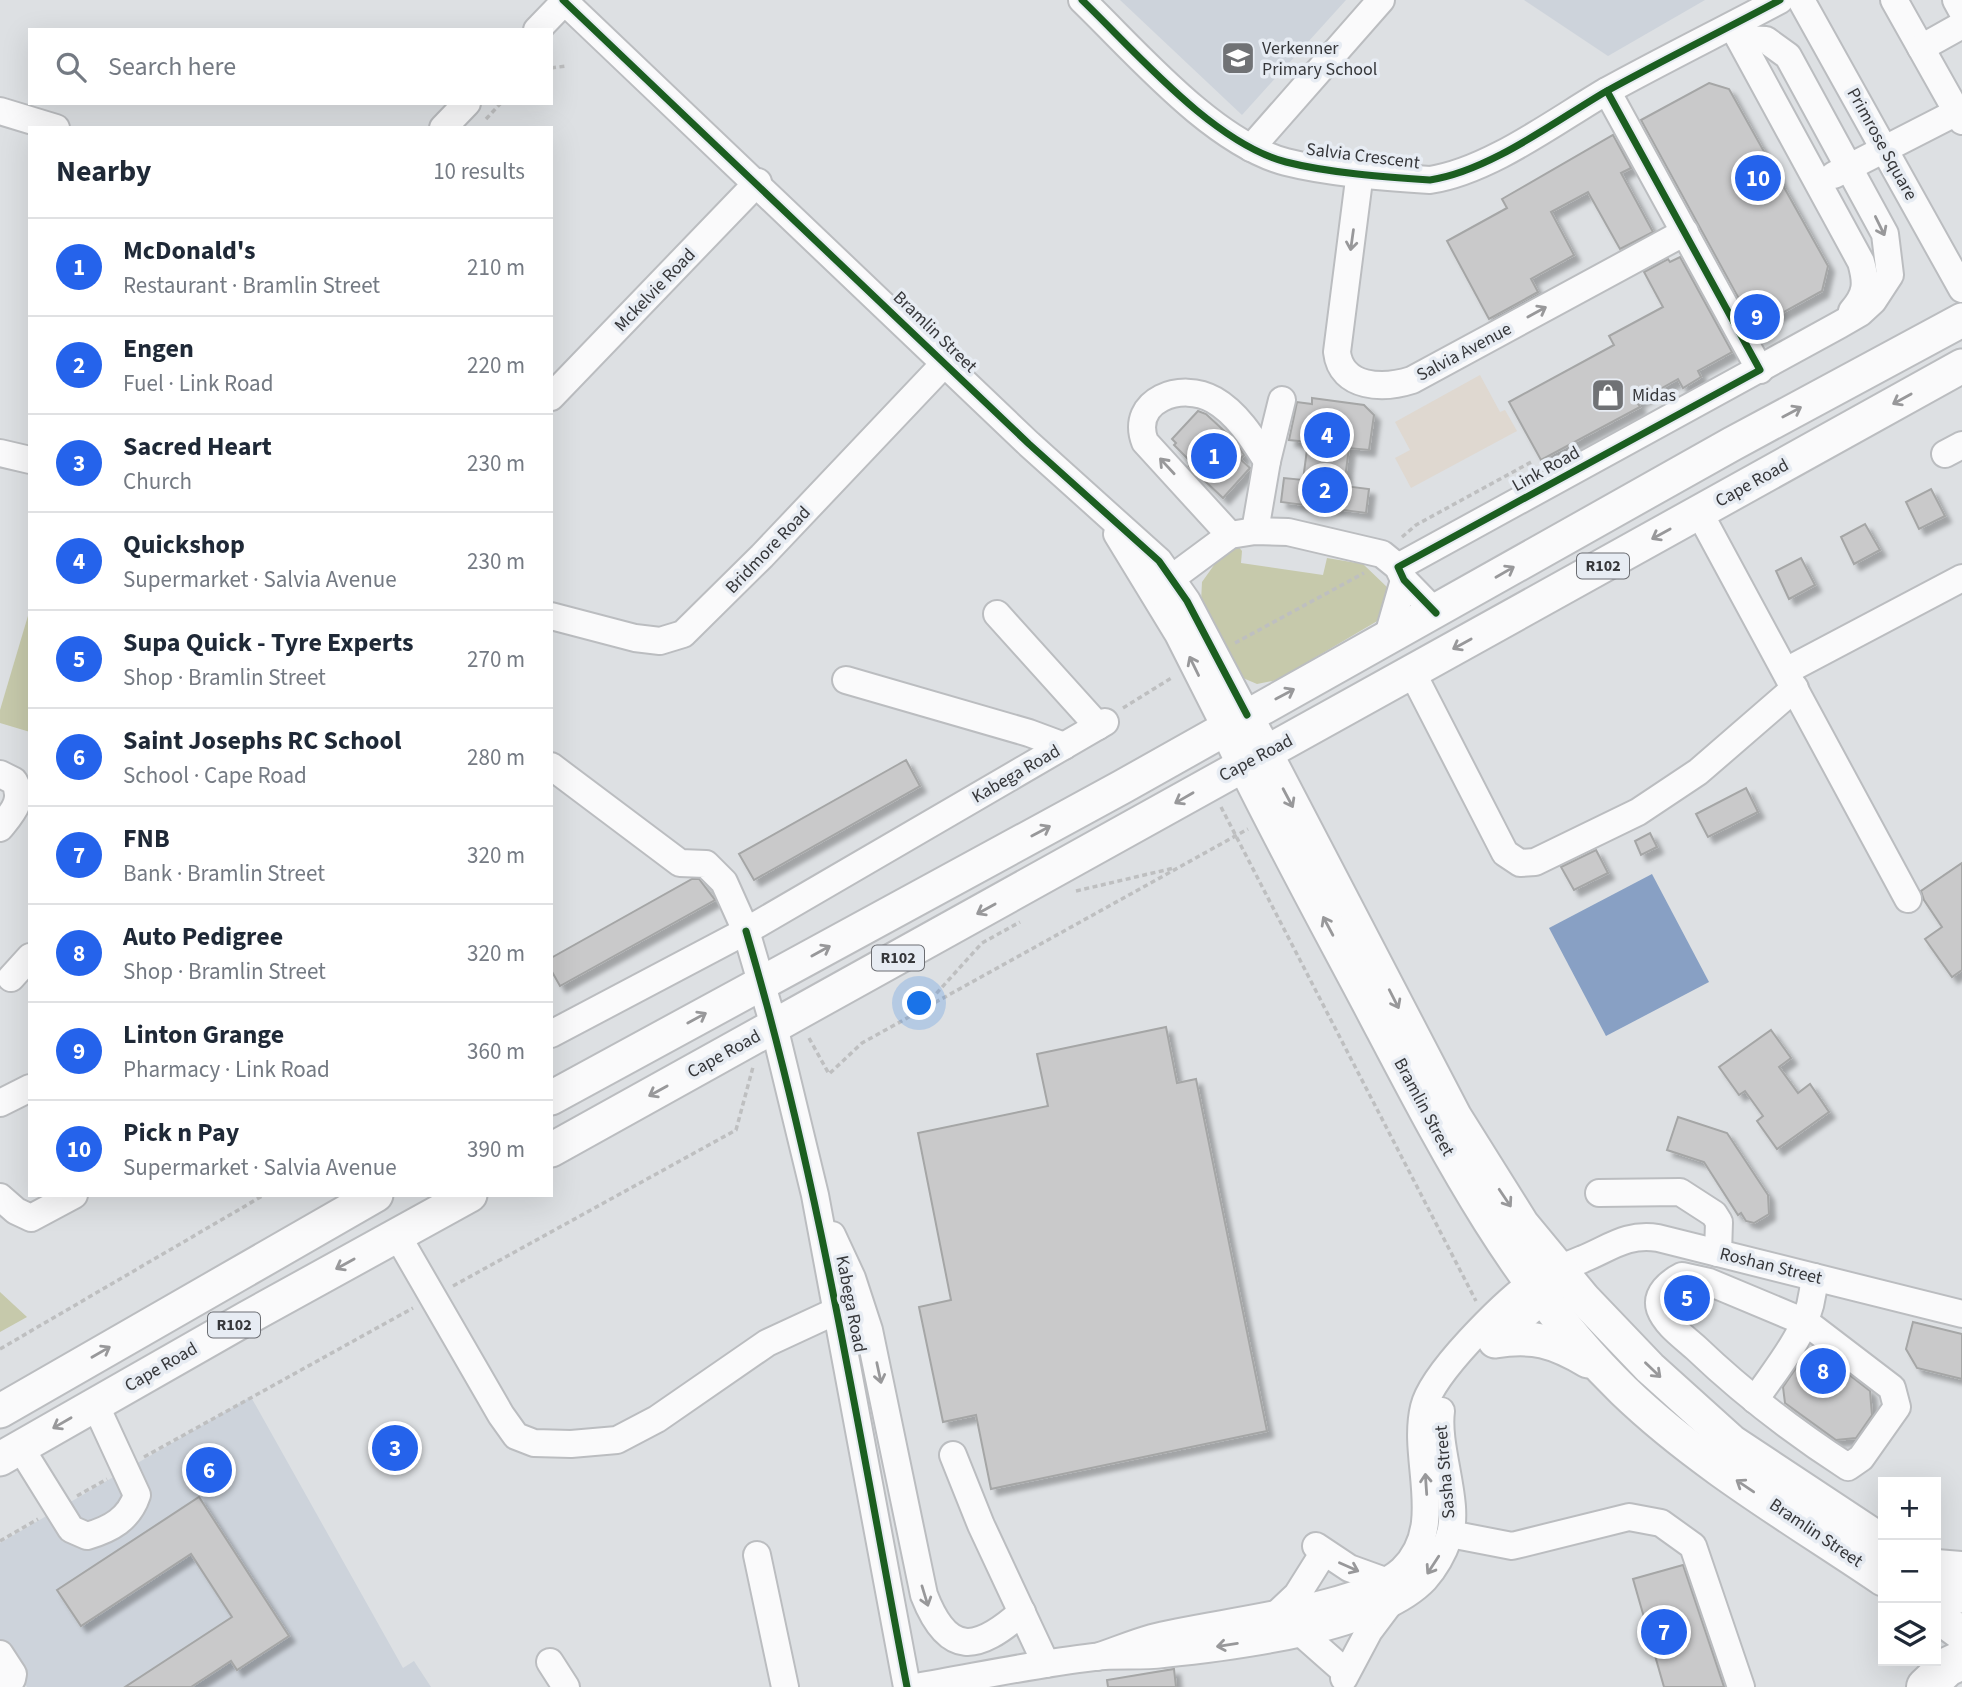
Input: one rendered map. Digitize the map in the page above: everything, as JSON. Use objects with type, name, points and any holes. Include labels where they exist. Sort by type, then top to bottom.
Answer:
[{"type":"highway","points":[[1941,1569],[1962,1571]]},
{"type":"highway","points":[[1926,1687],[1947,1667],[1962,1660]]},
{"type":"highway","points":[[1910,1687],[1917,1666]]},
{"type":"main road","name":"R102","points":[[553,1097],[1122,788],[1236,721],[1436,613],[1732,444],[1962,320]]},
{"type":"main road","name":"Cape Road","points":[[553,1149],[777,1039],[1208,784],[1962,366]]},
{"type":"main road","name":"Bramlin Street","points":[[1236,721],[1254,759],[1455,1117],[1556,1278],[1605,1371],[1625,1392],[1712,1463],[1878,1575]]},
{"type":"main road","name":"Bramlin Street","points":[[1254,759],[1271,817],[1476,1202],[1732,1442],[1880,1540]]},
{"type":"main road","name":"R102","points":[[0,1411],[373,1197]]},
{"type":"main road","name":"Cape Road","points":[[10,1453],[466,1197]]},
{"type":"main road","points":[[1491,1333],[1540,1339],[1561,1346],[1605,1371]]},
{"type":"main road","points":[[1941,1581],[1962,1596]]},
{"type":"main road","points":[[1941,1619],[1962,1634]]},
{"type":"street","name":"Salvia Crescent","points":[[1082,0],[1203,116],[1251,148],[1286,162],[1430,180],[1447,177],[1505,150],[1607,91],[1736,32],[1780,0]]},
{"type":"street","points":[[1251,148],[1381,0]]},
{"type":"street","name":"Primrose Square","points":[[1801,0],[1962,289]]},
{"type":"street","points":[[1820,183],[1848,166],[1959,117],[1894,0]]},
{"type":"street","points":[[1956,0],[1962,11]]},
{"type":"street","points":[[539,28],[564,1]]},
{"type":"street","name":"Bramlin Street","points":[[564,1],[758,182],[1107,517],[1139,541],[1162,584],[1193,665],[1236,721]]},
{"type":"street","points":[[1921,48],[1962,25]]},
{"type":"street","name":"Link Road","points":[[1401,574],[1839,326],[1873,301],[1890,275],[1885,234],[1788,56],[1766,40],[1736,32]]},
{"type":"street","name":"Link Road","points":[[1736,32],[1861,262],[1867,280],[1862,298],[1839,326]]},
{"type":"street","points":[[1607,91],[1760,370]]},
{"type":"street","points":[[445,126],[465,105]]},
{"type":"street","points":[[0,111],[49,126]]},
{"type":"street","name":"Salvia Avenue","points":[[1360,172],[1337,352],[1338,364],[1345,374],[1360,382],[1375,385],[1386,386],[1412,380],[1685,232]]},
{"type":"street","name":"Mckelvie Road","points":[[553,395],[758,182]]},
{"type":"street","name":"Bridmore Road","points":[[553,617],[635,638],[660,641],[683,634],[746,573],[944,363]]},
{"type":"street","points":[[1242,533],[1145,442],[1140,431],[1142,421],[1156,402],[1172,393],[1202,394],[1227,410],[1267,461]]},
{"type":"street","points":[[1242,533],[1267,461],[1282,400]]},
{"type":"street","points":[[0,453],[28,460]]},
{"type":"street","points":[[1699,512],[1908,900]]},
{"type":"street","points":[[1162,584],[1242,533],[1288,532],[1382,554],[1436,613]]},
{"type":"street","points":[[1387,639],[1401,574]]},
{"type":"street","points":[[1412,672],[1505,853],[1520,863],[1535,862],[1572,846],[1672,792],[1791,680],[1962,578]]},
{"type":"street","name":"Bramlin Street","points":[[1162,584],[1187,601],[1236,721]]},
{"type":"street","points":[[997,614],[1101,724]]},
{"type":"street","points":[[846,680],[1029,733],[1064,746]]},
{"type":"street","name":"Kabega Road","points":[[553,1033],[746,931],[1101,724]]},
{"type":"street","points":[[553,768],[680,863],[706,864],[724,881],[746,931]]},
{"type":"street","points":[[0,774],[14,781],[19,795],[18,804],[0,828]]},
{"type":"street","name":"Kabega Road","points":[[746,931],[777,1039],[815,1195],[907,1687]]},
{"type":"street","points":[[11,978],[28,959]]},
{"type":"street","points":[[0,1103],[28,1089]]},
{"type":"street","points":[[1599,1194],[1680,1192],[1714,1214],[1721,1228],[1718,1253]]},
{"type":"street","points":[[815,1195],[852,1278],[869,1330],[924,1595],[932,1617],[953,1638],[975,1642],[997,1634],[1022,1612]]},
{"type":"street","points":[[0,1197],[16,1212],[31,1218],[70,1197]]},
{"type":"street","points":[[397,1235],[510,1428],[522,1439],[549,1445],[601,1443],[634,1433],[767,1343],[836,1311]]},
{"type":"street","name":"Roshan Street","points":[[1556,1278],[1612,1243],[1644,1236],[1962,1314]]},
{"type":"street","points":[[1682,1276],[1709,1282],[1807,1323],[1892,1388],[1897,1407],[1861,1458],[1848,1467],[1797,1434],[1755,1401],[1670,1324],[1660,1309],[1660,1299],[1666,1287],[1682,1276]]},
{"type":"street","points":[[1755,1401],[1807,1323],[1812,1306],[1814,1277]]},
{"type":"street","name":"Sasha Street","points":[[1388,1591],[1417,1551],[1424,1526],[1427,1489],[1421,1427],[1424,1405],[1451,1359],[1491,1333],[1556,1278]]},
{"type":"street","name":"Sasha Street","points":[[916,1687],[1046,1664],[1097,1657],[1161,1654],[1299,1631],[1371,1589],[1388,1591],[1424,1579],[1450,1534],[1450,1492],[1441,1451],[1440,1412],[1450,1387],[1491,1333]]},
{"type":"street","points":[[10,1453],[58,1508],[71,1529],[87,1536],[107,1531],[134,1506],[137,1495],[127,1467],[95,1404]]},
{"type":"street","points":[[953,1455],[981,1525],[1046,1664]]},
{"type":"street","points":[[1450,1534],[1512,1546],[1629,1517],[1661,1523],[1693,1546],[1741,1687]]},
{"type":"street","points":[[1279,1612],[1297,1595],[1318,1553],[1388,1591],[1344,1678]]},
{"type":"street","points":[[757,1555],[785,1687]]},
{"type":"street","name":"Sasha Street","points":[[1097,1657],[1153,1638],[1279,1612],[1330,1613]]},
{"type":"street","points":[[1330,1613],[1344,1678]]},
{"type":"street","points":[[1299,1631],[1344,1678]]},
{"type":"street","points":[[0,1654],[13,1674],[9,1683],[1,1687]]},
{"type":"street","points":[[550,1662],[566,1687]]},
{"type":"path","points":[[553,68],[566,66]]},
{"type":"path","points":[[479,126],[499,105]]},
{"type":"path","points":[[1101,724],[1193,665]]},
{"type":"path","points":[[1208,784],[1491,1333]]},
{"type":"path","points":[[0,1541],[127,1467],[736,1130],[753,1067],[777,1039],[810,1038],[829,1074],[862,1043],[1271,817]]},
{"type":"path","points":[[1067,896],[1079,889],[1180,867]]},
{"type":"path","points":[[921,1010],[982,943],[1031,916]]},
{"type":"path","points":[[0,1349],[261,1197]]},
{"type":"shaded area","name":"Verkenner Primary School","points":[[1120,0],[1346,0],[1242,115]]},
{"type":"shaded area","points":[[1524,0],[1705,0],[1608,56]]},
{"type":"shaded area","points":[[1480,375],[1500,412],[1505,410],[1517,431],[1411,488],[1395,458],[1410,450],[1395,422]]},
{"type":"shaded area","points":[[251,1397],[403,1668],[414,1661],[431,1687],[27,1687],[0,1644],[0,1543]]},
{"type":"green space","points":[[1238,546],[1242,551],[1241,563],[1323,575],[1327,558],[1363,564],[1388,588],[1379,620],[1277,680],[1257,684],[1243,678],[1235,669],[1201,602],[1202,582],[1224,551]]},
{"type":"green space","points":[[28,616],[28,731],[0,723],[0,710]]},
{"type":"green space","points":[[0,1292],[27,1317],[0,1332]]},
{"type":"water","points":[[1652,874],[1709,982],[1606,1036],[1549,928]]},
{"type":"building","points":[[1709,83],[1729,89],[1828,266],[1822,291],[1755,328],[1641,120]]},
{"type":"building","points":[[1613,135],[1631,168],[1621,173],[1653,232],[1620,249],[1588,192],[1551,212],[1574,255],[1531,279],[1538,292],[1489,319],[1447,241],[1507,208],[1502,199]]},
{"type":"building","points":[[1680,257],[1732,352],[1698,371],[1701,377],[1683,388],[1678,379],[1637,402],[1640,407],[1541,460],[1509,402],[1614,345],[1609,336],[1663,307],[1644,272],[1668,259],[1670,262]]},
{"type":"building","points":[[1312,398],[1364,405],[1374,415],[1369,450],[1349,448],[1344,486],[1369,489],[1366,513],[1281,502],[1284,478],[1303,480],[1308,442],[1289,440],[1297,402],[1312,404]]},
{"type":"building","points":[[1198,411],[1206,414],[1235,441],[1244,455],[1240,459],[1250,468],[1223,498],[1189,466],[1192,463],[1174,445],[1176,443],[1172,439]]},
{"type":"building","points":[[1931,489],[1945,516],[1919,529],[1906,502]]},
{"type":"building","points":[[1865,524],[1880,550],[1854,564],[1841,537]]},
{"type":"building","points":[[1801,558],[1815,585],[1789,599],[1776,571]]},
{"type":"building","points":[[906,760],[920,786],[754,880],[739,854]]},
{"type":"building","points":[[1746,788],[1758,812],[1708,837],[1696,814]]},
{"type":"building","points":[[1650,833],[1657,847],[1641,855],[1635,841]]},
{"type":"building","points":[[1596,850],[1608,873],[1574,890],[1561,867]]},
{"type":"building","points":[[1962,863],[1962,970],[1952,977],[1925,939],[1942,927],[1921,891]]},
{"type":"building","points":[[692,879],[699,879],[715,900],[560,986],[553,974],[553,957]]},
{"type":"building","points":[[1166,1027],[1177,1083],[1196,1079],[1267,1431],[991,1489],[976,1415],[943,1422],[919,1307],[951,1300],[918,1133],[1048,1106],[1037,1054]]},
{"type":"building","points":[[1771,1030],[1791,1058],[1779,1067],[1798,1093],[1810,1084],[1829,1112],[1777,1149],[1757,1121],[1763,1116],[1745,1091],[1739,1095],[1719,1067]]},
{"type":"building","points":[[1678,1117],[1727,1133],[1768,1195],[1769,1214],[1754,1223],[1746,1221],[1741,1213],[1738,1215],[1704,1162],[1667,1150]]},
{"type":"building","points":[[1913,1322],[1962,1334],[1962,1379],[1917,1368],[1906,1349]]},
{"type":"building","points":[[1825,1356],[1870,1391],[1872,1415],[1856,1438],[1836,1440],[1785,1403],[1783,1387],[1803,1358]]},
{"type":"building","points":[[199,1497],[289,1636],[237,1670],[231,1661],[191,1687],[125,1687],[232,1617],[191,1554],[81,1626],[57,1590]]},
{"type":"building","points":[[1683,1565],[1724,1687],[1664,1687],[1633,1579]]},
{"type":"building","points":[[1174,1669],[1176,1687],[1108,1687],[1107,1680]]},
{"type":"cycle path","points":[[563,0],[1029,444],[1159,561],[1187,601],[1247,715]]},
{"type":"cycle path","points":[[1082,0],[1177,93],[1231,136],[1258,152],[1286,162],[1320,169],[1430,180],[1475,167],[1498,156],[1605,92],[1780,0]]},
{"type":"cycle path","points":[[1436,613],[1404,580],[1398,567],[1760,370],[1607,91]]},
{"type":"cycle path","points":[[746,931],[772,1024],[816,1212],[907,1687]]},
{"type":"place","name":"Verkenner Primary School","points":[[1238,58]]},
{"type":"place","name":"Pick n Pay","points":[[1758,178]]},
{"type":"place","name":"Linton Grange","points":[[1757,317]]},
{"type":"place","name":"Midas","points":[[1608,395]]},
{"type":"place","name":"Quickshop","points":[[1327,435]]},
{"type":"place","name":"McDonald's","points":[[1214,456]]},
{"type":"place","name":"Engen","points":[[1325,490]]},
{"type":"place","name":"Supa Quick - Tyre Experts","points":[[1687,1298]]},
{"type":"place","name":"Auto Pedigree","points":[[1823,1371]]},
{"type":"place","name":"Sacred Heart","points":[[395,1448]]},
{"type":"place","name":"Saint Josephs RC School","points":[[209,1470]]},
{"type":"place","name":"FNB","points":[[1664,1632]]}]
